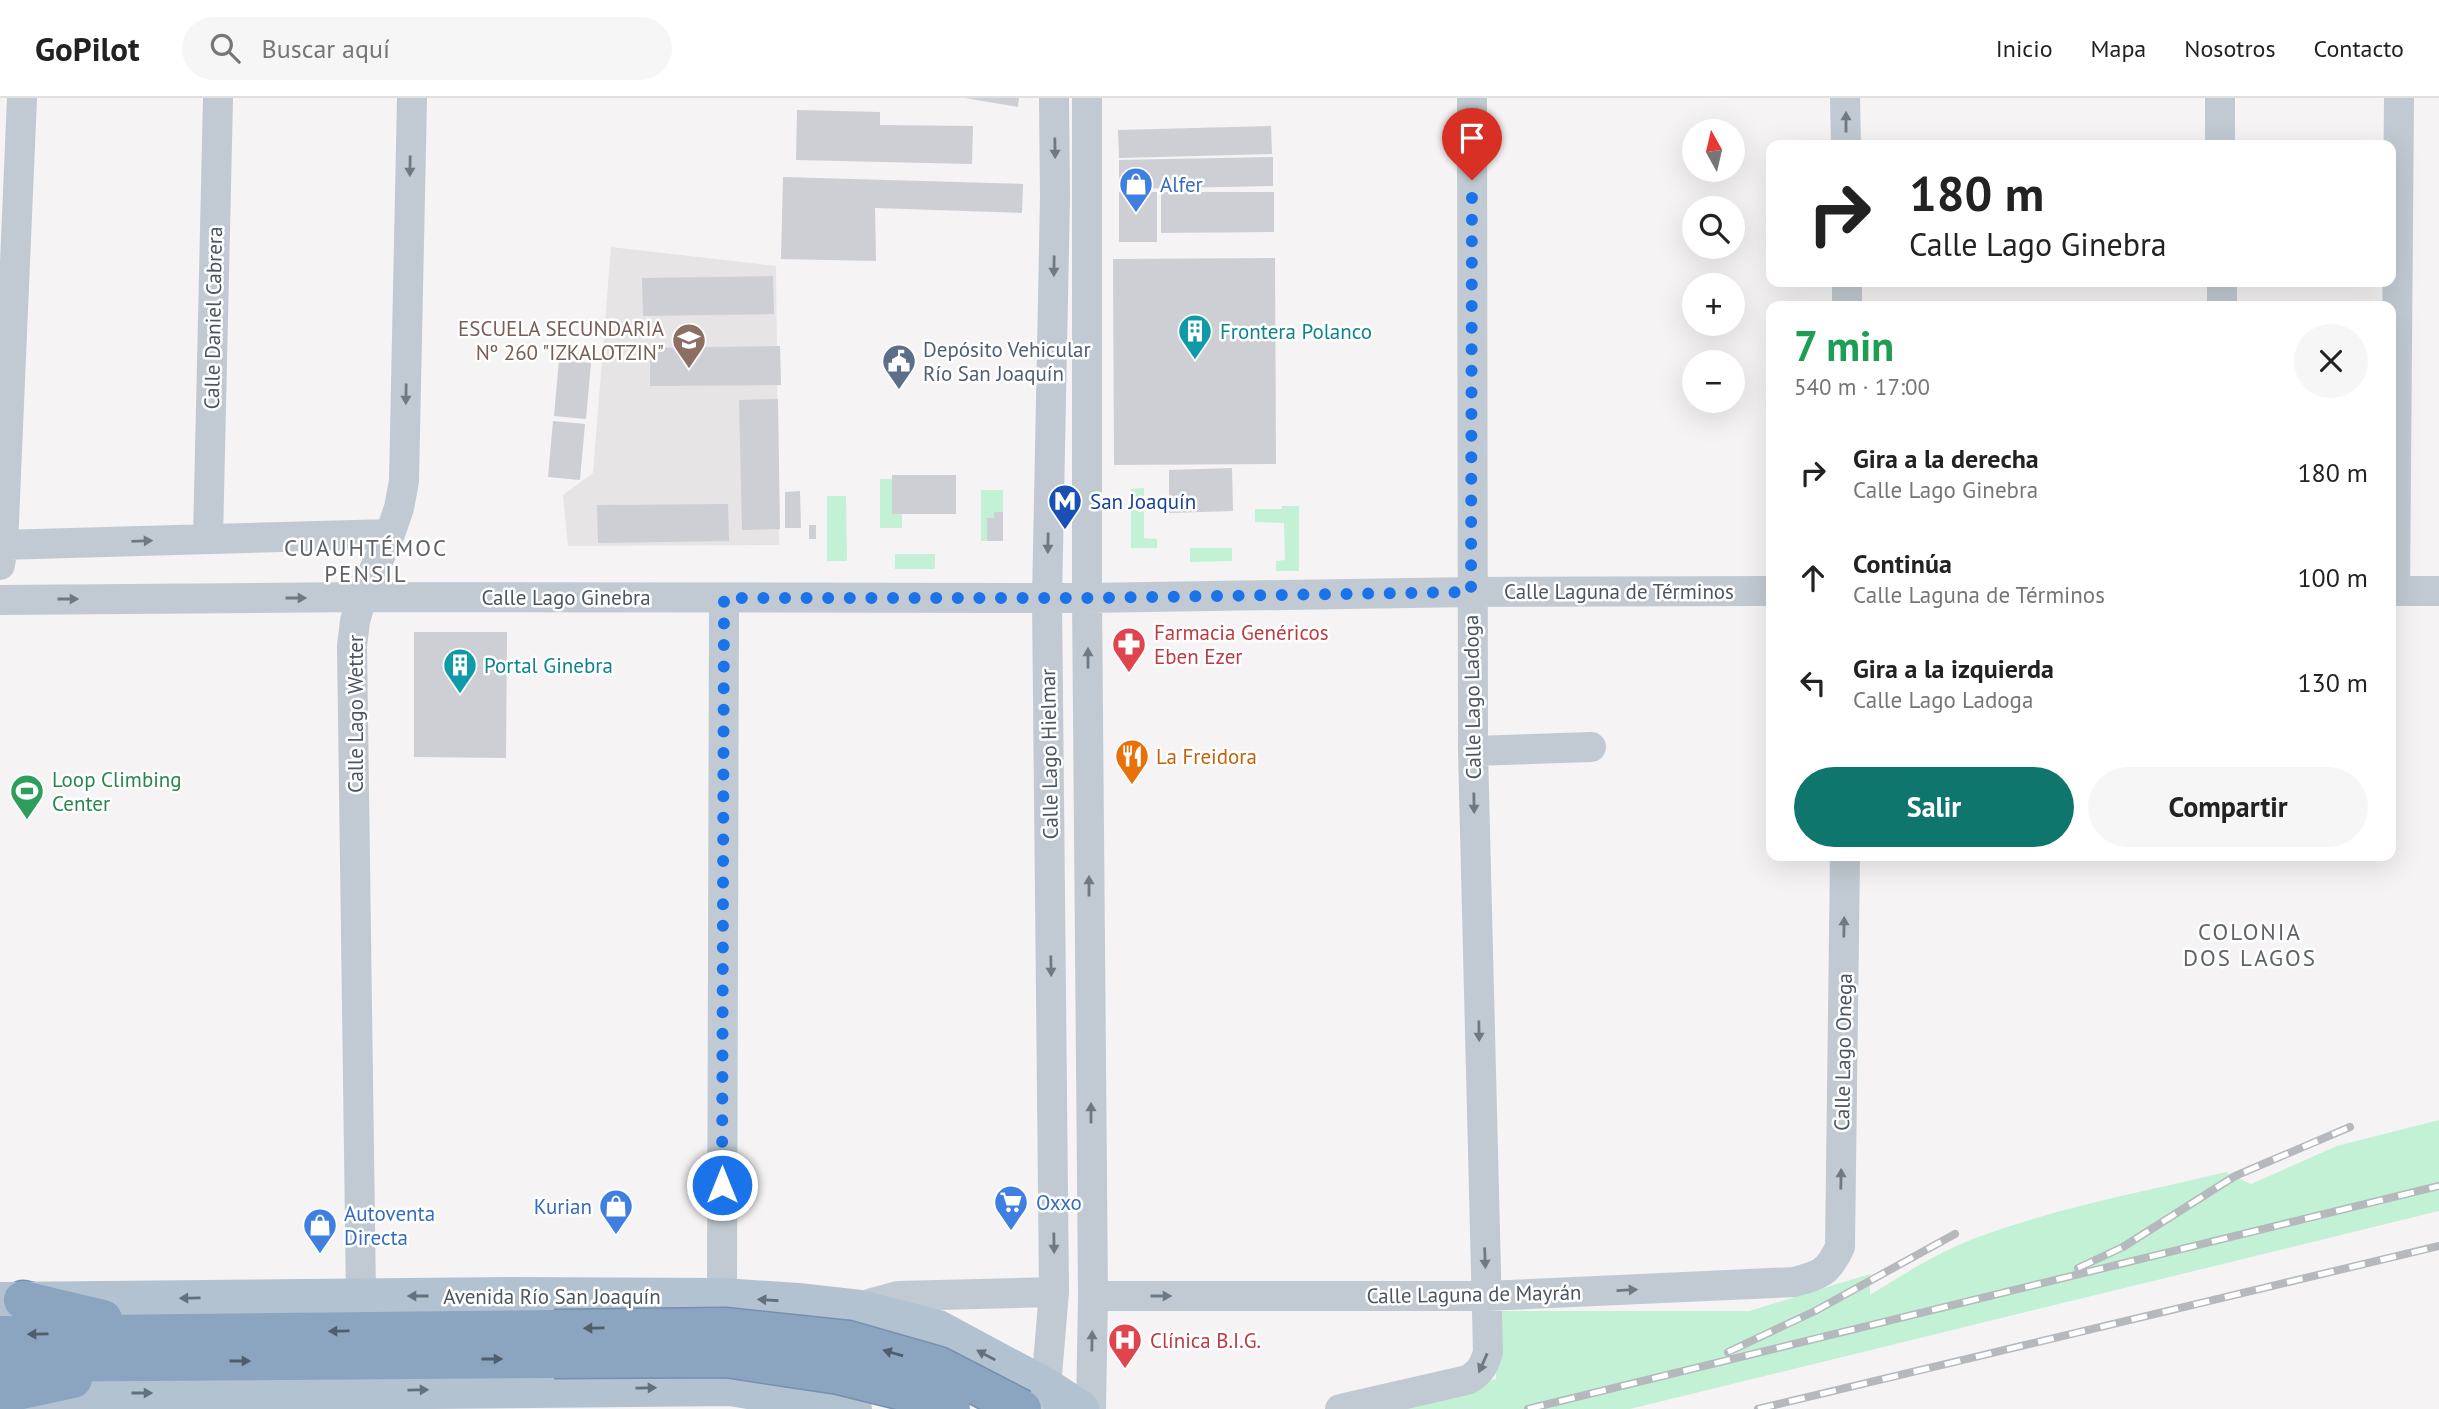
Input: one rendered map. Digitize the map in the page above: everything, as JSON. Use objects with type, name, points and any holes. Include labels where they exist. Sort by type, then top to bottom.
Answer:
[{"type":"highway","points":[[12,1300],[159,1348]]},
{"type":"highway","name":"Avenida Río San Joaquín","points":[[0,1335],[159,1348],[554,1344],[724,1327],[848,1340],[939,1366],[1035,1402]]},
{"type":"highway","name":"Avenida Río San Joaquín","points":[[554,1344],[726,1358],[839,1375],[927,1397],[951,1409]]},
{"type":"highway","points":[[1,1384],[159,1348]]},
{"type":"main road","name":"Avenida Río San Joaquín","points":[[12,1300],[361,1296],[722,1297],[860,1309],[938,1329],[1035,1402],[1080,1409]]},
{"type":"main road","points":[[1,1384],[371,1400],[730,1398],[848,1407],[860,1309]]},
{"type":"street","points":[[22,98],[1,552],[208,539],[390,534]]},
{"type":"street","name":"Calle Daniel Cabrera","points":[[208,539],[218,98]]},
{"type":"street","name":"Calle Lago Wetter","points":[[361,1296],[352,646],[362,597],[390,534],[404,481],[411,98]]},
{"type":"street","name":"Calle Lago Hielmar","points":[[1035,1402],[1054,1292],[1047,599],[1055,198],[1054,98]]},
{"type":"street","name":"Calle Lago Hielmar","points":[[1087,98],[1087,598],[1093,1296],[1091,1409]]},
{"type":"street","name":"Calle Lago Ladoga","points":[[1340,1409],[1467,1380],[1478,1374],[1485,1365],[1488,1352],[1473,751],[1472,98]]},
{"type":"street","points":[[1845,98],[1846,140]]},
{"type":"street","points":[[2220,98],[2220,140]]},
{"type":"street","points":[[2396,344],[2399,98]]},
{"type":"street","name":"Calle Laguna de Términos","points":[[1047,599],[1471,592],[1766,591]]},
{"type":"street","points":[[2396,591],[2439,591]]},
{"type":"street","name":"Calle Lago Ginebra","points":[[0,600],[362,597],[1047,599]]},
{"type":"street","points":[[722,1297],[724,598]]},
{"type":"street","points":[[1473,751],[1591,747]]},
{"type":"street","name":"Calle Lago Onega","points":[[1840,1247],[1845,861]]},
{"type":"street","name":"Calle Laguna de Mayrán","points":[[1093,1296],[1486,1296],[1794,1282],[1817,1276],[1832,1265],[1840,1247]]},
{"type":"street","points":[[860,1309],[898,1296],[1054,1292]]},
{"type":"shaded area","name":"ESCUELA SECUNDARIA Nº 260 \"IZKALOTZIN\"","points":[[611,247],[776,266],[779,545],[568,546],[563,495],[593,473]]},
{"type":"green space","points":[[880,479],[892,479],[893,514],[902,514],[902,528],[880,528]]},
{"type":"green space","points":[[1144,488],[1144,538],[1157,539],[1157,548],[1131,548],[1131,489]]},
{"type":"green space","points":[[981,490],[1003,490],[1003,512],[994,512],[994,518],[987,518],[987,541],[981,541]]},
{"type":"green space","points":[[827,496],[846,496],[847,561],[827,561]]},
{"type":"green space","points":[[1282,506],[1299,506],[1299,571],[1276,571],[1276,561],[1285,560],[1284,523],[1255,522],[1255,509],[1282,509]]},
{"type":"green space","points":[[1190,548],[1232,548],[1232,561],[1190,562]]},
{"type":"green space","points":[[895,554],[935,554],[935,569],[895,569]]},
{"type":"green space","points":[[2439,1120],[2439,1211],[1630,1409],[1378,1409],[1496,1379],[1497,1311],[1749,1311],[1870,1274],[1870,1295],[1921,1264],[1960,1245],[2035,1218],[2226,1172],[2251,1184],[2337,1146]]},
{"type":"building","points":[[965,98],[1019,98],[1018,107]]},
{"type":"building","points":[[797,110],[880,112],[880,125],[973,126],[972,164],[796,160]]},
{"type":"building","points":[[1271,126],[1272,154],[1119,158],[1118,130]]},
{"type":"building","points":[[1273,157],[1273,186],[1119,189],[1119,160]]},
{"type":"building","points":[[783,177],[1023,184],[1022,213],[875,208],[876,261],[781,259]]},
{"type":"building","points":[[1119,192],[1157,192],[1157,242],[1119,242]]},
{"type":"building","points":[[1161,192],[1274,192],[1274,232],[1161,233]]},
{"type":"building","name":"Frontera Polanco","points":[[1275,258],[1276,464],[1114,465],[1113,259]]},
{"type":"building","points":[[773,276],[774,314],[643,316],[642,278]]},
{"type":"building","points":[[780,346],[781,385],[650,386],[650,348]]},
{"type":"building","points":[[559,360],[591,363],[586,419],[554,416]]},
{"type":"building","points":[[778,399],[780,529],[742,530],[739,400]]},
{"type":"building","points":[[553,421],[585,424],[580,480],[548,477]]},
{"type":"building","points":[[1232,468],[1233,511],[1169,513],[1169,470]]},
{"type":"building","points":[[892,475],[956,475],[956,514],[892,514]]},
{"type":"building","points":[[800,491],[801,528],[785,528],[785,492]]},
{"type":"building","points":[[728,504],[729,541],[598,543],[597,505]]},
{"type":"building","points":[[994,512],[1003,512],[1003,541],[987,541],[987,518],[994,518]]},
{"type":"building","points":[[809,525],[816,525],[816,539],[809,539]]},
{"type":"building","name":"Portal Ginebra","points":[[414,632],[507,632],[506,758],[414,757]]},
{"type":"railway","points":[[2078,1268],[2123,1247],[2235,1176],[2350,1127]]},
{"type":"railway","points":[[1528,1409],[2439,1186]]},
{"type":"railway","points":[[1728,1352],[1815,1311],[1955,1234]]},
{"type":"railway","points":[[1758,1409],[2439,1246]]},
{"type":"place","name":"Alfer","points":[[1136,214]]},
{"type":"place","name":"Frontera Polanco","points":[[1195,361]]},
{"type":"place","name":"ESCUELA SECUNDARIA Nº 260 \"IZKALOTZIN\"","points":[[689,370]]},
{"type":"place","name":"Depósito Vehicular Río San Joaquín","points":[[899,391]]},
{"type":"place","name":"San Joaquín","points":[[1065,531]]},
{"type":"place","name":"Farmacia Genéricos Eben Ezer","points":[[1129,674]]},
{"type":"place","name":"Portal Ginebra","points":[[460,695]]},
{"type":"place","name":"La Freidora","points":[[1132,786]]},
{"type":"place","name":"Loop Climbing Center","points":[[27,821]]},
{"type":"place","name":"Oxxo","points":[[1011,1232]]},
{"type":"place","name":"Kurian","points":[[616,1236]]},
{"type":"place","name":"Autoventa Directa","points":[[320,1255]]},
{"type":"place","name":"Clínica B.I.G.","points":[[1125,1370]]},
{"type":"district","name":"CUAUHTÉMOC PENSIL","points":[[366,560]]},
{"type":"district","name":"COLONIA DOS LAGOS","points":[[2250,944]]},
{"type":"route","points":[[722,1185],[724,598],[1087,598],[1471,592],[1472,180]]}]
